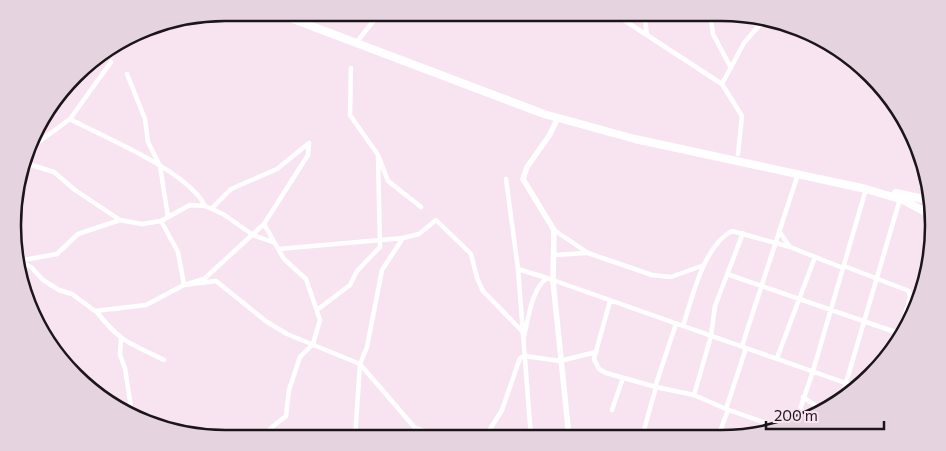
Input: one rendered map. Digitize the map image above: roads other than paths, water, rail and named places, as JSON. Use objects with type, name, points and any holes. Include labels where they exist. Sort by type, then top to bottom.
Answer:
[{"type":"highway","points":[[301,21],[506,102],[558,118],[635,139],[866,189],[900,199],[924,211]]},
{"type":"highway","points":[[314,21],[538,107],[636,134],[738,154],[923,199]]},
{"type":"street","points":[[360,39],[373,21]]},
{"type":"street","points":[[627,21],[722,84],[742,116],[738,154]]},
{"type":"street","points":[[645,21],[647,34]]},
{"type":"street","points":[[711,21],[713,34],[731,68]]},
{"type":"street","points":[[722,84],[744,43],[760,25]]},
{"type":"street","points":[[39,142],[70,120],[111,62]]},
{"type":"street","points":[[351,68],[350,115],[378,155],[388,181],[422,207]]},
{"type":"street","points":[[126,74],[145,119],[148,142],[160,166],[168,217]]},
{"type":"street","points":[[558,118],[549,136],[526,167],[523,178],[554,230],[588,253],[652,275],[665,277],[682,275],[704,265]]},
{"type":"street","points":[[70,120],[160,166],[200,194],[206,206]]},
{"type":"street","points":[[96,311],[146,305],[184,285],[204,279],[264,224],[308,155],[309,143],[276,169],[231,189],[212,208]]},
{"type":"street","points":[[317,310],[350,285],[357,271],[380,247],[378,155]]},
{"type":"street","points":[[31,165],[54,172],[120,220],[142,224],[161,222],[190,205],[206,206],[223,214],[253,235],[276,244]]},
{"type":"street","points":[[720,430],[762,285],[798,173]]},
{"type":"street","points":[[506,180],[518,269],[530,430]]},
{"type":"street","points":[[798,414],[813,371],[866,189]]},
{"type":"street","points":[[844,388],[900,199]]},
{"type":"street","points":[[24,260],[58,254],[78,234],[120,220]]},
{"type":"street","points":[[279,249],[402,238],[419,234],[436,220],[471,254],[477,278],[483,291],[523,334]]},
{"type":"street","points":[[161,222],[178,252],[184,285]]},
{"type":"street","points":[[264,224],[284,259],[306,279],[320,320],[312,344],[300,357],[289,390],[286,416],[270,430]]},
{"type":"street","points":[[554,230],[555,255],[550,279],[567,430]]},
{"type":"street","points":[[683,326],[704,265],[718,242],[725,234],[732,231],[790,247],[909,291],[910,298],[907,309]]},
{"type":"street","points":[[779,231],[790,247]]},
{"type":"street","points":[[694,395],[710,336],[712,314],[743,233]]},
{"type":"street","points":[[356,430],[360,364],[367,347],[382,270],[402,238]]},
{"type":"street","points":[[555,255],[588,253]]},
{"type":"street","points":[[777,358],[814,257]]},
{"type":"street","points":[[25,264],[31,267],[43,280],[59,290],[72,294],[96,311],[121,339],[138,349],[164,360]]},
{"type":"street","points":[[518,269],[849,384]]},
{"type":"street","points":[[727,274],[799,297],[830,311],[894,332]]},
{"type":"street","points":[[523,334],[540,284],[550,279]]},
{"type":"street","points":[[184,285],[216,281],[267,322],[287,334],[360,364],[415,428],[420,430]]},
{"type":"street","points":[[610,301],[594,359],[599,369],[606,373],[655,387],[694,395],[727,410],[768,424]]},
{"type":"street","points":[[644,430],[655,387],[676,324]]},
{"type":"street","points":[[121,339],[120,355],[125,368],[131,407]]},
{"type":"street","points":[[490,430],[502,410],[518,360],[525,356],[560,361],[596,352]]},
{"type":"street","points":[[612,410],[623,378]]},
{"type":"street","points":[[803,397],[816,406]]}]
